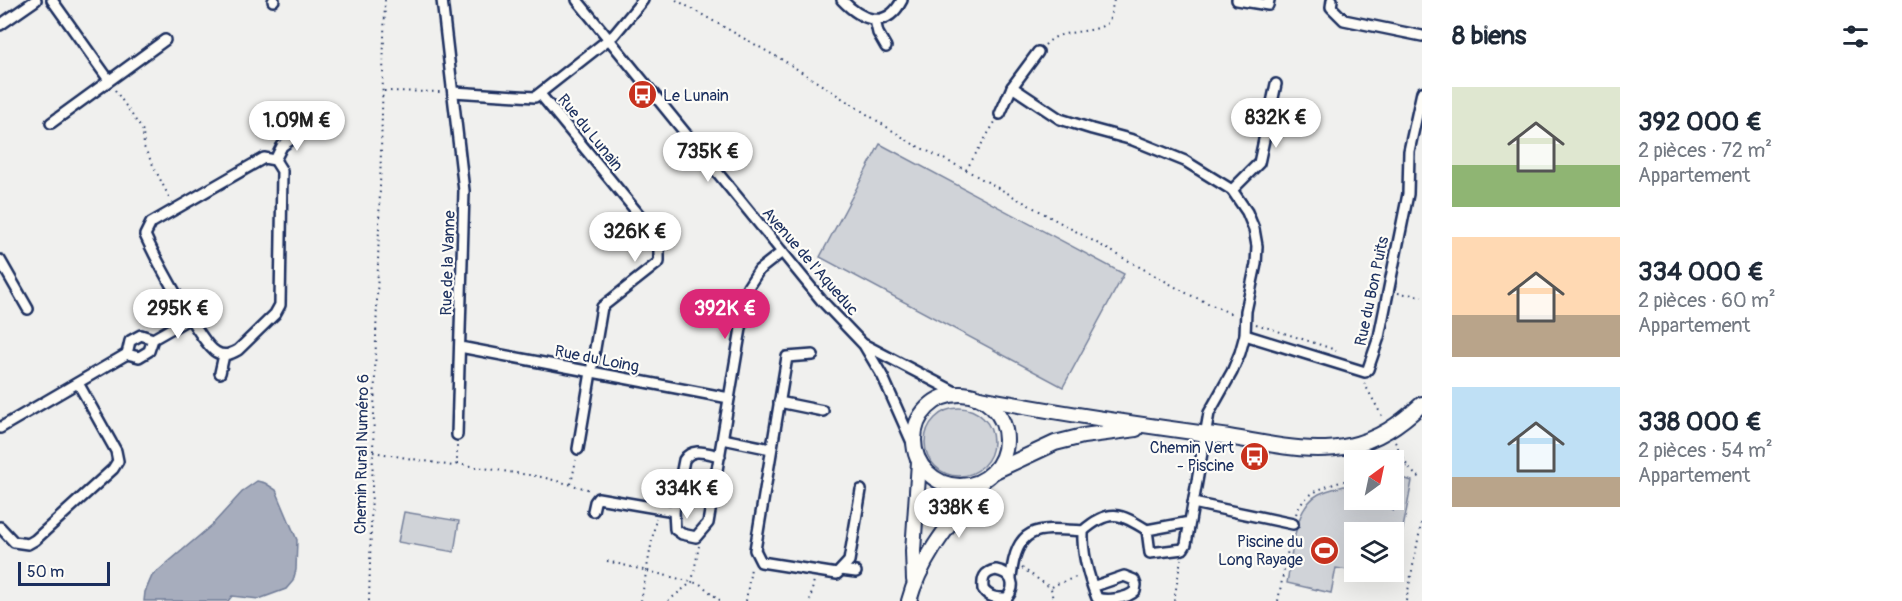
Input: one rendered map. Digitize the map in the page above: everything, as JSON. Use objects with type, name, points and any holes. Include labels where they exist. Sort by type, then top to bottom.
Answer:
[{"type":"street","points":[[0,25],[36,0]]},
{"type":"street","points":[[52,0],[109,80]]},
{"type":"street","name":"Rue de la Vanne","points":[[442,0],[464,191],[457,435]]},
{"type":"street","name":"Avenue de l'Aqueduc","points":[[577,0],[822,301],[864,345],[883,377],[914,447]]},
{"type":"street","name":"Rue du Lunain","points":[[578,449],[602,307],[658,262],[659,239],[540,94],[609,40],[643,0]]},
{"type":"street","points":[[842,0],[858,15],[876,20],[892,14],[902,0]]},
{"type":"street","points":[[1238,0],[1268,5],[1269,0]]},
{"type":"street","points":[[1332,0],[1331,7],[1344,21],[1422,36]]},
{"type":"street","points":[[876,20],[878,33],[886,47]]},
{"type":"street","points":[[51,123],[165,40]]},
{"type":"street","points":[[1000,114],[1011,87],[1038,52]]},
{"type":"street","points":[[1232,190],[1259,163],[1276,84]]},
{"type":"street","points":[[1011,87],[1060,118],[1124,137],[1185,161],[1232,190],[1247,212],[1254,229],[1257,246],[1245,335],[1240,353],[1209,413],[1186,544],[1183,549],[1150,553],[1147,530]]},
{"type":"street","name":"Rue du Bon Puits","points":[[1245,335],[1365,372],[1368,369],[1379,337],[1408,194],[1409,152],[1422,91]]},
{"type":"street","points":[[453,92],[535,97],[540,94]]},
{"type":"street","points":[[274,160],[282,146],[304,130]]},
{"type":"street","points":[[264,158],[274,160],[282,171],[283,178],[280,305],[275,314],[238,350],[224,355],[210,348],[190,318],[145,235],[151,224],[176,209],[264,158]]},
{"type":"street","points":[[720,456],[694,451],[684,460],[674,511],[675,529],[682,534],[696,537],[708,522],[723,440],[729,398],[750,282],[763,266],[782,252]]},
{"type":"street","points":[[0,260],[28,309]]},
{"type":"street","points":[[0,428],[127,354],[139,357],[149,351],[153,339],[190,318]]},
{"type":"street","points":[[127,354],[130,341],[141,335],[153,339]]},
{"type":"street","name":"Avenue de l'Aqueduc","points":[[864,345],[959,394]]},
{"type":"street","name":"Rue du Loing","points":[[460,347],[729,398]]},
{"type":"street","points":[[220,373],[224,355]]},
{"type":"street","points":[[813,355],[787,357],[754,550],[761,562],[837,574],[849,561],[861,490]]},
{"type":"street","points":[[0,527],[7,538],[14,542],[28,544],[112,469],[118,461],[116,451],[78,383]]},
{"type":"street","points":[[982,482],[965,486],[946,484],[937,481],[919,462],[914,447],[914,434],[918,419],[928,407],[946,396],[959,394],[1152,427],[1314,449],[1350,446],[1383,435],[1422,404]]},
{"type":"street","points":[[909,601],[914,583],[930,552],[982,482],[1001,462],[1006,447],[1006,434],[998,414],[987,402],[975,397]]},
{"type":"street","points":[[779,402],[823,411]]},
{"type":"street","points":[[993,472],[1055,443],[1083,436],[1152,427]]},
{"type":"street","points":[[723,440],[771,449]]},
{"type":"street","points":[[914,583],[919,462]]},
{"type":"street","points":[[593,511],[598,498],[674,511]]},
{"type":"street","points":[[1194,502],[1293,524]]},
{"type":"street","points":[[1011,577],[1017,547],[1027,536],[1038,530],[1083,531],[1092,523],[1112,515],[1125,517],[1147,530],[1190,522]]},
{"type":"street","points":[[1083,531],[1082,550],[1088,573],[1095,586]]},
{"type":"street","points":[[841,570],[856,572]]},
{"type":"path","name":"Chemin Rural Numéro 6","points":[[369,601],[385,0]]},
{"type":"path","points":[[676,0],[786,62],[913,144],[966,170],[1188,294],[1246,320],[1330,348],[1339,354]]},
{"type":"path","points":[[1038,52],[1048,41],[1062,33],[1102,27],[1109,22],[1114,0]]},
{"type":"path","points":[[109,80],[143,131],[144,147],[176,209]]},
{"type":"path","points":[[383,91],[453,92]]},
{"type":"path","points":[[966,170],[1000,114]]},
{"type":"path","points":[[1388,291],[1422,296]]},
{"type":"path","points":[[1365,372],[1364,383],[1384,420]]},
{"type":"path","points":[[457,435],[458,464]]},
{"type":"path","points":[[1394,439],[1399,450]]},
{"type":"path","points":[[571,484],[578,449]]},
{"type":"path","points":[[373,452],[453,466],[458,464],[483,467],[601,492]]},
{"type":"path","points":[[1404,460],[1416,476],[1422,478]]},
{"type":"path","points":[[1392,512],[1396,507],[1397,485],[1407,466]]},
{"type":"path","points":[[641,601],[658,509]]},
{"type":"path","points":[[1406,601],[1422,520]]},
{"type":"path","points":[[668,601],[692,582],[699,534]]},
{"type":"path","points":[[1174,601],[1183,549]]},
{"type":"path","points":[[746,601],[752,564],[758,556]]},
{"type":"path","points":[[607,561],[700,584],[721,601]]},
{"type":"path","points":[[1013,561],[1051,588],[1053,601]]},
{"type":"path","points":[[810,601],[815,571]]},
{"type":"path","points":[[1051,588],[1056,584],[1088,573]]},
{"type":"shaded area","points":[[880,144],[1124,274],[1063,387],[820,257]]},
{"type":"shaded area","points":[[966,408],[978,414],[987,423],[993,435],[991,455],[983,466],[966,476],[952,476],[935,466],[927,455],[925,435],[935,418],[946,410]]},
{"type":"shaded area","name":"Piscine du Long Rayage","points":[[1404,478],[1412,481],[1404,523],[1344,522],[1344,569],[1336,568],[1331,593],[1287,583],[1292,547],[1299,521],[1310,500],[1323,492],[1344,486],[1344,510],[1404,510]]},
{"type":"shaded area","points":[[404,512],[459,521],[454,552],[398,542]]},
{"type":"water","points":[[257,481],[276,490],[297,540],[296,570],[293,581],[286,589],[259,599],[232,596],[228,601],[144,601],[152,576],[212,525],[244,490]]},
{"type":"place","name":"Le Lunain","points":[[642,95]]},
{"type":"place","name":"Chemin Vert - Piscine","points":[[1255,456]]},
{"type":"place","name":"Piscine du Long Rayage","points":[[1324,550]]}]
